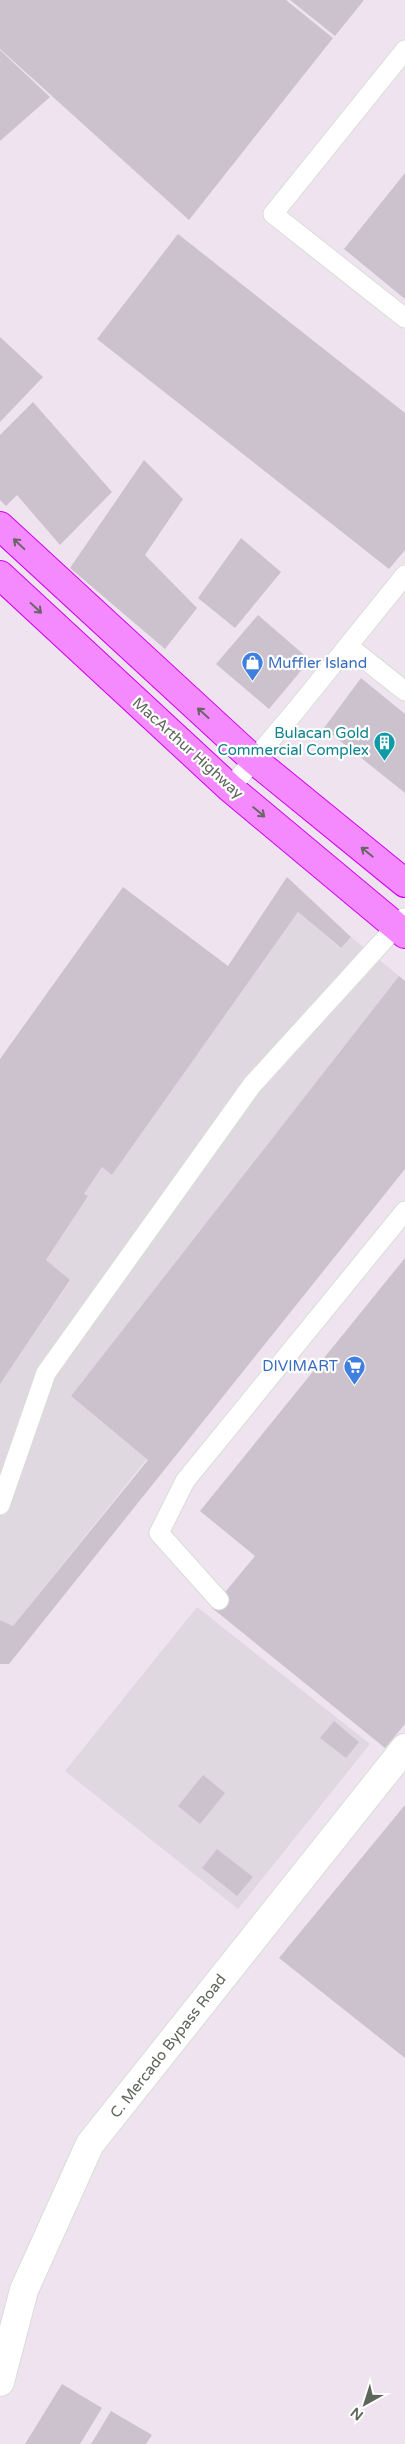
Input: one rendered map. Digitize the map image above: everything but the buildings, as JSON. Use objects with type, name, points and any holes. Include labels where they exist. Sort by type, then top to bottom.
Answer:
[{"type":"highway","points":[[0,526],[254,760],[405,882]]},
{"type":"highway","name":"MacArthur Highway","points":[[0,575],[230,788],[402,926]]},
{"type":"street","name":"C. Mercado Bypass Road","points":[[0,2382],[24,2290],[90,2144],[405,1748]]},
{"type":"lane","points":[[405,50],[273,214],[405,318]]},
{"type":"lane","points":[[230,788],[405,575]]},
{"type":"lane","points":[[348,646],[405,692]]},
{"type":"lane","points":[[0,1505],[46,1373],[252,1085],[402,926]]},
{"type":"lane","points":[[219,1600],[159,1533],[185,1481],[405,1211]]},
{"type":"shaded area","points":[[298,912],[340,948],[351,937],[399,976],[71,1396],[147,1459],[13,1626],[0,1620],[0,1384],[70,1281],[46,1260],[87,1196],[84,1194],[102,1167],[112,1175]]},
{"type":"shaded area","points":[[197,1607],[370,1744],[238,1909],[65,1771]]},
{"type":"place","name":"Muffler Island","points":[[252,682]]},
{"type":"place","name":"Bulacan Gold Commercial Complex","points":[[385,761]]},
{"type":"place","name":"DIVIMART","points":[[354,1385]]}]
